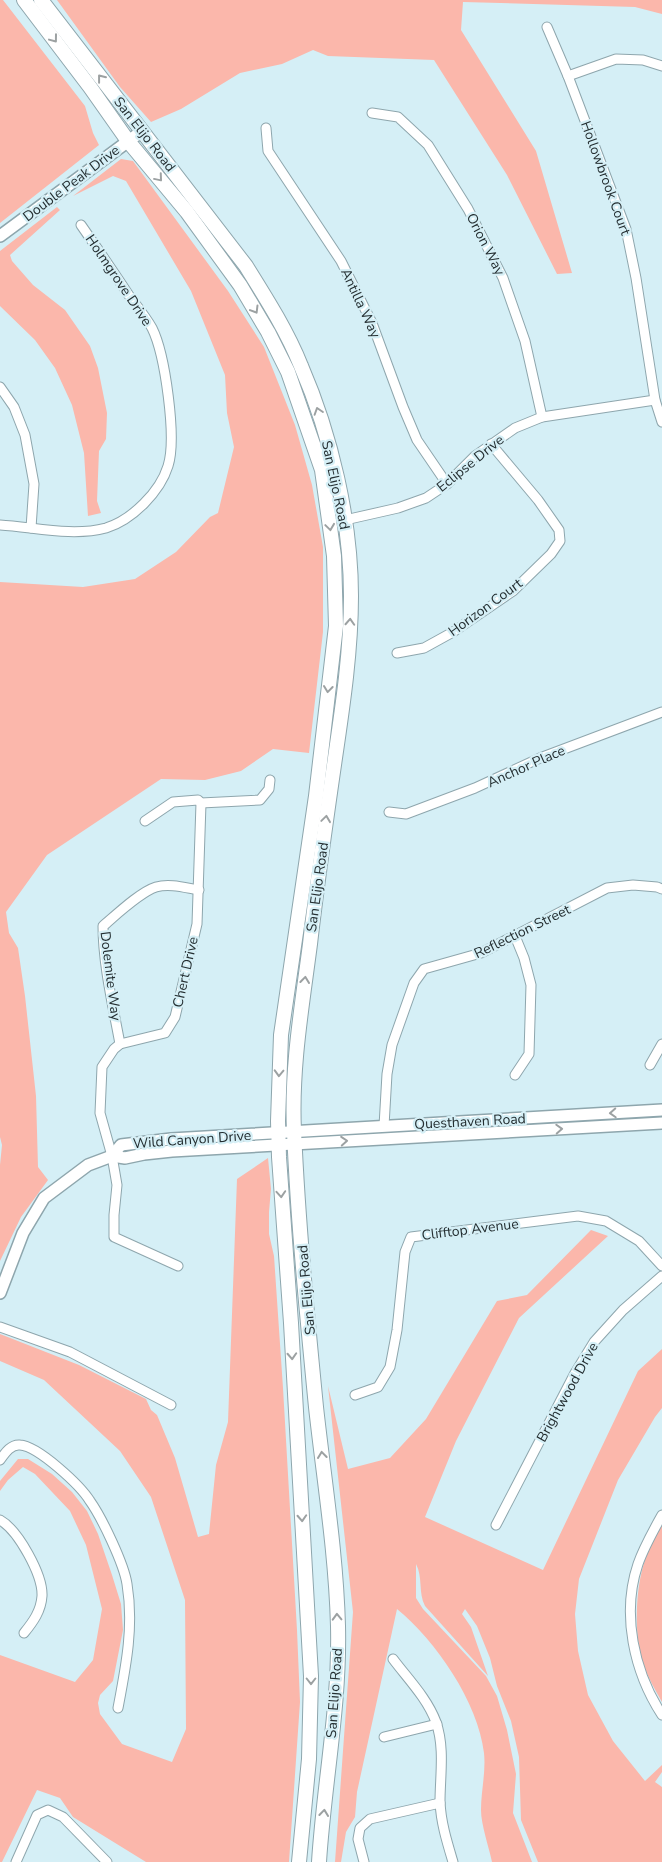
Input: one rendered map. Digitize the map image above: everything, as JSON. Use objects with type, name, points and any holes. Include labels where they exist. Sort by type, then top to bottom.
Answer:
[{"type":"main road","name":"San Elijo Road","points":[[24,0],[128,141],[188,212],[240,285],[268,332],[288,372],[322,470],[334,556],[336,626],[316,796],[280,1035],[278,1139],[291,1323],[311,1676],[309,1758],[299,1862]]},
{"type":"main road","name":"San Elijo Road","points":[[41,0],[246,266],[274,312],[300,362],[317,407],[332,455],[345,520],[351,594],[347,667],[294,1069],[295,1138],[301,1245],[317,1410],[335,1559],[338,1631],[334,1709],[319,1862]]},
{"type":"street","name":"Hollowbrook Court","points":[[547,27],[568,76],[626,229],[636,278],[655,400],[662,422]]},
{"type":"street","points":[[568,76],[616,59],[643,60],[662,66]]},
{"type":"street","name":"Orion Way","points":[[372,113],[398,118],[428,145],[468,209],[503,278],[525,341],[542,416]]},
{"type":"street","name":"Antilla Way","points":[[266,128],[268,151],[341,262],[372,323],[417,440],[447,484]]},
{"type":"street","name":"Double Peak Drive","points":[[0,236],[142,130]]},
{"type":"street","name":"Holmgrove Drive","points":[[0,524],[65,531],[107,528],[131,515],[152,495],[169,466],[172,432],[166,377],[152,329],[82,225]]},
{"type":"street","points":[[0,387],[14,407],[25,435],[34,484],[31,528]]},
{"type":"street","name":"Eclipse Drive","points":[[345,520],[398,508],[426,498],[447,484],[475,456],[491,444],[514,428],[542,416],[655,400]]},
{"type":"street","name":"Horizon Court","points":[[398,653],[424,648],[453,632],[513,591],[550,554],[560,541],[559,530],[538,500],[491,444]]},
{"type":"street","name":"Anchor Place","points":[[389,812],[406,814],[475,788],[540,758],[662,712]]},
{"type":"street","points":[[145,822],[173,802],[198,800],[200,803],[260,800],[269,789],[270,780]]},
{"type":"street","name":"Chert Drive","points":[[120,1044],[165,1033],[174,1017],[197,924],[200,803]]},
{"type":"street","name":"Reflection Street","points":[[384,1126],[387,1074],[392,1046],[414,983],[424,969],[481,953],[607,888],[633,885],[662,889]]},
{"type":"street","name":"Dolemite Way","points":[[120,1044],[113,1010],[103,940],[103,926],[137,898],[156,887],[172,886],[199,890]]},
{"type":"street","points":[[515,1075],[529,1054],[531,984],[516,936]]},
{"type":"street","points":[[120,1044],[114,1049],[102,1067],[100,1113],[118,1185],[114,1215],[114,1237],[178,1266]]},
{"type":"street","points":[[650,1066],[662,1044]]},
{"type":"street","name":"Questhaven Road","points":[[295,1138],[384,1126],[662,1110]]},
{"type":"street","name":"Questhaven Road","points":[[278,1139],[662,1123]]},
{"type":"street","name":"Wild Canyon Drive","points":[[0,1293],[23,1233],[44,1198],[88,1165],[112,1156],[121,1145],[142,1142],[278,1139]]},
{"type":"street","name":"Clifftop Avenue","points":[[355,1395],[378,1387],[390,1367],[397,1330],[405,1252],[411,1237],[578,1216],[606,1221],[639,1241],[662,1266]]},
{"type":"street","name":"Brightwood Drive","points":[[496,1525],[575,1373],[594,1342],[623,1310],[662,1276]]},
{"type":"street","points":[[0,1327],[70,1352],[171,1405]]},
{"type":"street","points":[[0,1460],[7,1450],[19,1444],[35,1449],[70,1477],[90,1500],[111,1540],[127,1582],[131,1625],[127,1664],[118,1708]]},
{"type":"street","points":[[662,1515],[638,1565],[629,1616],[635,1649],[644,1681],[662,1715]]},
{"type":"street","points":[[0,1520],[20,1541],[38,1574],[42,1596],[37,1617],[24,1633]]},
{"type":"street","points":[[393,1659],[428,1705],[437,1724],[442,1757],[440,1803],[442,1822],[453,1862]]},
{"type":"street","points":[[384,1737],[437,1724]]},
{"type":"street","points":[[364,1862],[358,1839],[360,1828],[370,1820],[440,1803]]},
{"type":"street","points":[[16,1862],[37,1815],[48,1810],[63,1817],[108,1862]]},
{"type":"shaded area","points":[[0,0],[3,0],[85,106],[93,133],[99,145],[0,223]]},
{"type":"shaded area","points":[[57,0],[662,0],[662,14],[635,7],[463,2],[461,30],[536,151],[572,273],[557,274],[507,175],[434,60],[328,56],[313,50],[282,64],[240,73],[181,109],[151,122],[120,87]]},
{"type":"shaded area","points":[[121,159],[133,161],[228,291],[264,347],[295,425],[312,485],[323,547],[323,632],[309,753],[273,749],[241,771],[205,780],[161,779],[47,855],[6,912],[9,933],[18,948],[25,996],[36,1096],[38,1167],[48,1180],[21,1217],[0,1261],[0,1165],[2,1145],[0,1137],[0,582],[83,587],[135,579],[176,552],[210,517],[218,513],[234,447],[227,413],[225,375],[191,291],[126,181],[113,176],[73,196]]},
{"type":"shaded area","points":[[57,207],[60,210],[10,255],[12,261],[33,285],[65,310],[90,346],[98,368],[107,413],[106,439],[99,451],[97,501],[101,513],[88,516],[84,453],[72,405],[55,368],[35,340],[0,306],[0,251]]},
{"type":"shaded area","points":[[268,1158],[271,1189],[269,1234],[274,1256],[283,1388],[300,1702],[289,1862],[146,1862],[73,1817],[60,1798],[37,1790],[2,1862],[0,1862],[0,1655],[75,1682],[93,1660],[102,1609],[86,1545],[70,1511],[35,1474],[23,1467],[8,1480],[0,1491],[0,1481],[18,1459],[28,1459],[52,1474],[72,1492],[87,1511],[98,1534],[112,1575],[121,1604],[123,1630],[113,1681],[100,1695],[98,1703],[100,1714],[122,1744],[172,1762],[186,1729],[185,1600],[151,1497],[120,1451],[44,1380],[0,1361],[0,1334],[79,1365],[146,1399],[151,1410],[157,1415],[175,1458],[198,1537],[209,1534],[216,1465],[228,1422],[237,1179]]},
{"type":"shaded area","points":[[591,1230],[608,1236],[519,1318],[456,1441],[425,1517],[543,1570],[638,1371],[662,1349],[662,1408],[618,1480],[579,1579],[575,1614],[578,1651],[588,1695],[613,1741],[645,1781],[662,1765],[662,1772],[655,1782],[662,1787],[662,1862],[538,1862],[521,1820],[519,1757],[511,1721],[477,1626],[465,1609],[462,1614],[471,1627],[488,1676],[425,1606],[416,1564],[416,1598],[423,1609],[486,1676],[497,1696],[507,1730],[516,1774],[513,1813],[532,1862],[492,1862],[481,1816],[484,1753],[473,1713],[464,1693],[440,1655],[412,1622],[397,1609],[357,1792],[355,1817],[346,1832],[341,1862],[335,1862],[353,1612],[328,1386],[348,1469],[390,1458],[426,1419],[497,1301],[527,1295]]},
{"type":"shaded area","points":[[662,1525],[662,1702],[643,1664],[638,1640],[637,1612],[639,1585],[645,1560]]}]
